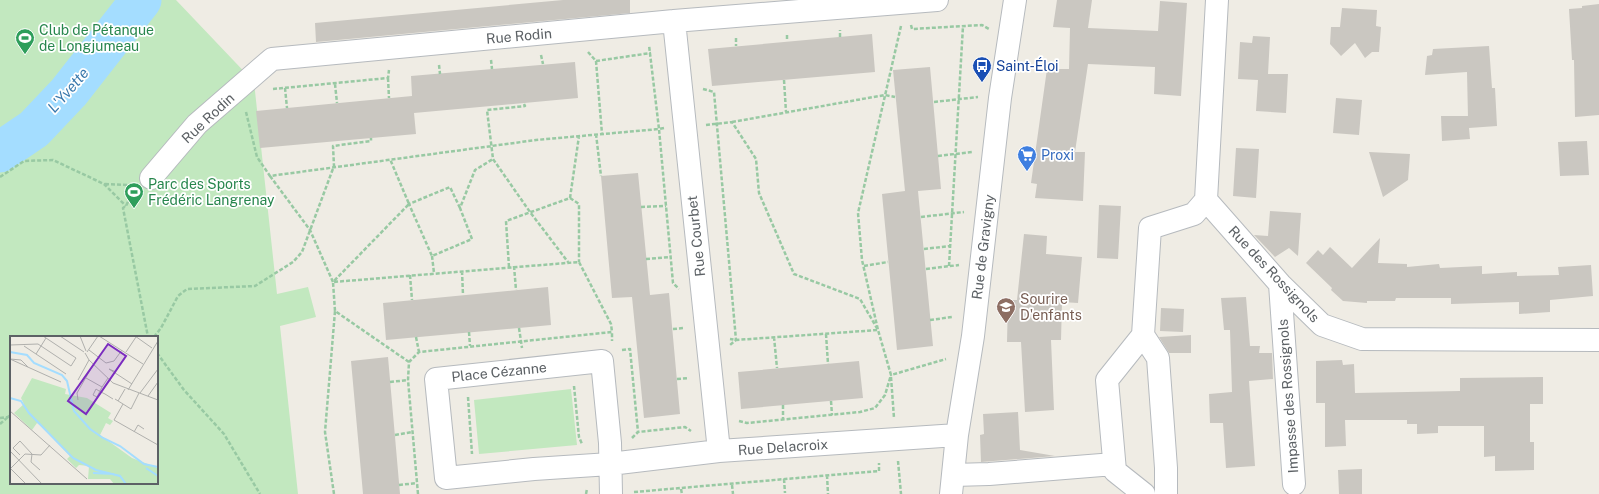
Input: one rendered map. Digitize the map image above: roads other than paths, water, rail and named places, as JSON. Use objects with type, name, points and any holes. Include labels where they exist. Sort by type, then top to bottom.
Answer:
[{"type":"street","name":"Rue Rodin","points":[[151,178],[197,124],[272,59],[674,21],[937,0]]},
{"type":"street","name":"Rue de Gravigny","points":[[952,484],[957,436],[973,336],[1000,98],[1015,0]]},
{"type":"street","points":[[1144,494],[1115,471],[1107,380],[1143,335],[1150,228],[1194,214],[1206,200],[1217,0]]},
{"type":"street","name":"Rue Courbet","points":[[674,21],[685,126],[696,330],[719,451]]},
{"type":"street","name":"Rue des Rossignols","points":[[1206,200],[1280,284],[1322,325],[1362,339],[1599,340]]},
{"type":"street","name":"Impasse des Rossignols","points":[[1280,284],[1294,484]]},
{"type":"street","points":[[1143,335],[1158,358],[1166,468],[1166,494]]},
{"type":"street","name":"Place Cézanne","points":[[602,361],[610,443],[610,464],[534,469],[446,478],[436,379],[602,361]]},
{"type":"street","name":"Rue Delacroix","points":[[610,464],[719,451],[957,436]]},
{"type":"street","points":[[610,464],[620,493]]},
{"type":"street","points":[[952,484],[989,474],[1114,464]]},
{"type":"waterway","name":"L'Yvette","points":[[0,152],[34,129],[69,92],[141,0]]},
{"type":"place","name":"Club de Pétanque de Longjumeau","points":[[25,55]]},
{"type":"place","name":"Saint-Éloi","points":[[982,83]]},
{"type":"place","name":"Proxi","points":[[1027,172]]},
{"type":"place","name":"Parc des Sports Frédéric Langrenay","points":[[134,209]]},
{"type":"place","name":"Sourire D'enfants","points":[[1006,324]]}]
